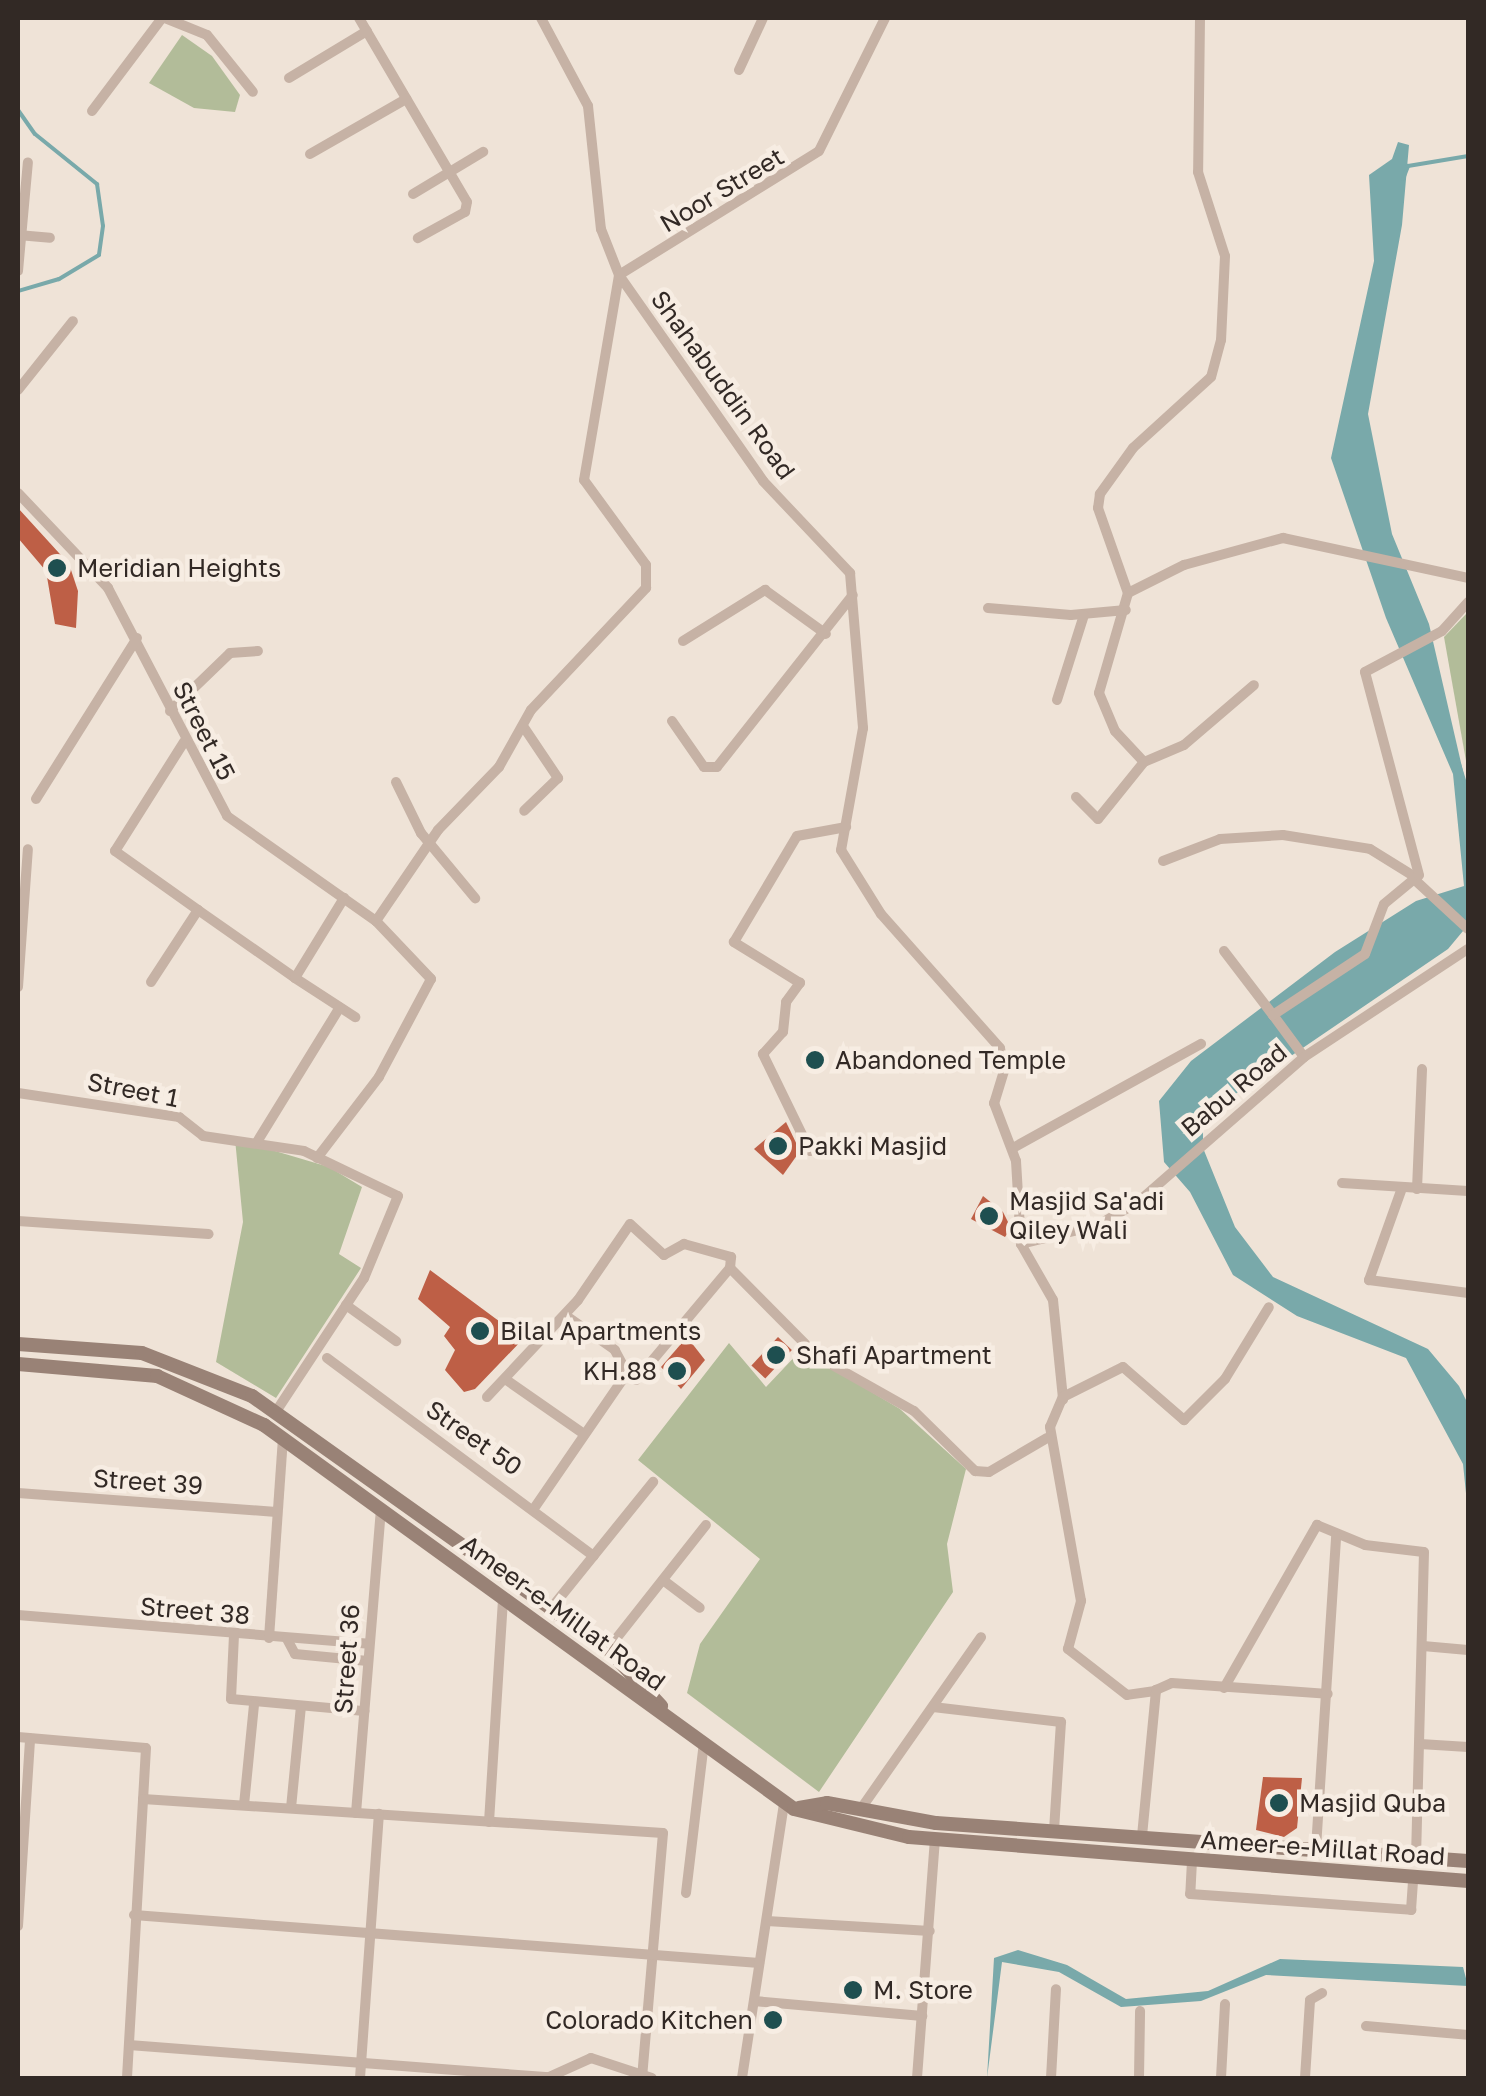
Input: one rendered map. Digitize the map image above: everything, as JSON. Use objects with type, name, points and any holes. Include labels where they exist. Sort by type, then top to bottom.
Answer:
[{"type":"main road","name":"Ameer-e-Millat Road","points":[[18,1344],[154,1356],[277,1410],[549,1611],[608,1650],[666,1714]]},
{"type":"main road","name":"Ameer-e-Millat Road","points":[[18,1364],[156,1376],[282,1437],[666,1714]]},
{"type":"main road","points":[[380,1508],[392,1492]]},
{"type":"main road","points":[[666,1714],[789,1806],[936,1831]]},
{"type":"main road","name":"Ameer-e-Millat Road","points":[[789,1806],[827,1803],[936,1831],[1192,1861],[1468,1881]]},
{"type":"main road","name":"Ameer-e-Millat Road","points":[[936,1831],[1054,1830],[1468,1860]]},
{"type":"main road","points":[[1192,1861],[1194,1840]]},
{"type":"street","points":[[92,111],[164,18],[208,35],[253,92]]},
{"type":"street","points":[[359,18],[452,171],[467,208],[418,238]]},
{"type":"street","name":"Shahabuddin Road","points":[[541,18],[584,96],[601,229],[620,275],[763,481],[843,560],[854,594],[863,728],[841,850],[862,889],[1000,1048],[1004,1071],[994,1103],[1013,1148],[1021,1244]]},
{"type":"street","points":[[738,70],[763,18]]},
{"type":"street","name":"Noor Street","points":[[620,275],[819,151],[886,18]]},
{"type":"street","points":[[1144,762],[1115,732],[1099,693],[1128,593],[1098,508],[1100,494],[1134,448],[1211,377],[1221,340],[1225,256],[1198,172],[1200,18]]},
{"type":"street","points":[[290,78],[367,31]]},
{"type":"street","points":[[310,154],[406,100]]},
{"type":"street","points":[[413,194],[483,152]]},
{"type":"street","points":[[18,271],[28,162]]},
{"type":"street","points":[[19,235],[50,238]]},
{"type":"street","points":[[376,921],[429,844],[499,766],[522,726],[646,588],[646,566],[584,480],[620,275]]},
{"type":"street","points":[[18,390],[73,321]]},
{"type":"street","name":"Street 15","points":[[18,493],[92,566],[137,638],[184,742],[227,816],[376,921],[429,984],[379,1078],[318,1158]]},
{"type":"street","points":[[1128,593],[1262,540],[1308,539],[1468,578]]},
{"type":"street","points":[[684,642],[765,590],[826,634]]},
{"type":"street","points":[[672,721],[704,767],[717,767],[854,594]]},
{"type":"street","points":[[1416,879],[1398,783],[1364,676],[1372,664],[1442,632],[1468,602]]},
{"type":"street","points":[[988,608],[1084,615],[1126,610]]},
{"type":"street","points":[[1057,700],[1084,615]]},
{"type":"street","points":[[36,799],[137,638]]},
{"type":"street","points":[[170,710],[230,654],[258,651]]},
{"type":"street","points":[[1076,797],[1098,819],[1144,762],[1184,745],[1254,685]]},
{"type":"street","points":[[522,726],[558,778],[524,811]]},
{"type":"street","points":[[184,742],[115,851],[355,1017]]},
{"type":"street","points":[[396,782],[429,844],[475,898]]},
{"type":"street","points":[[810,1151],[763,1054],[783,1032],[786,1002],[800,983],[734,942],[797,836],[846,827]]},
{"type":"street","points":[[1163,861],[1220,839],[1283,835],[1370,849],[1416,879],[1468,929]]},
{"type":"street","points":[[18,987],[28,849]]},
{"type":"street","points":[[1273,1016],[1365,954],[1384,904],[1416,879]]},
{"type":"street","points":[[295,978],[344,898]]},
{"type":"street","points":[[151,982],[198,910]]},
{"type":"street","name":"Babu Road","points":[[1021,1244],[1098,1225],[1138,1202],[1304,1057],[1468,950]]},
{"type":"street","points":[[1224,951],[1304,1057]]},
{"type":"street","points":[[257,1142],[340,1008]]},
{"type":"street","points":[[1013,1148],[1201,1044]]},
{"type":"street","points":[[1417,1189],[1422,1069]]},
{"type":"street","name":"Street 1","points":[[18,1093],[179,1118],[202,1136],[257,1142],[318,1158],[398,1196],[346,1305]]},
{"type":"street","points":[[1342,1184],[1468,1191]]},
{"type":"street","points":[[1402,1188],[1369,1280],[1468,1293]]},
{"type":"street","points":[[18,1221],[208,1234]]},
{"type":"street","points":[[487,1397],[565,1314],[628,1224],[664,1255],[702,1246],[731,1258],[730,1268],[636,1380]]},
{"type":"street","points":[[1021,1244],[1053,1300],[1062,1399],[1047,1438],[1081,1593],[1068,1650],[1127,1695],[1155,1691],[1172,1683],[1328,1694]]},
{"type":"street","points":[[730,1268],[818,1357],[914,1410],[975,1470],[989,1472],[1047,1438]]},
{"type":"street","points":[[277,1410],[346,1305],[396,1341]]},
{"type":"street","points":[[1062,1399],[1128,1367],[1184,1420],[1225,1379],[1269,1306]]},
{"type":"street","points":[[536,1508],[628,1367],[565,1314]]},
{"type":"street","name":"Street 50","points":[[327,1358],[536,1508],[594,1556]]},
{"type":"street","points":[[505,1379],[584,1434]]},
{"type":"street","points":[[269,1638],[282,1437]]},
{"type":"street","points":[[549,1611],[653,1482]]},
{"type":"street","name":"Street 39","points":[[18,1492],[276,1512]]},
{"type":"street","name":"Street 36","points":[[356,1813],[380,1508]]},
{"type":"street","points":[[608,1650],[706,1525]]},
{"type":"street","points":[[1224,1688],[1304,1540],[1317,1525],[1336,1536],[1424,1552],[1416,1854]]},
{"type":"street","points":[[1316,1848],[1336,1536]]},
{"type":"street","points":[[663,1580],[700,1608]]},
{"type":"street","points":[[489,1822],[503,1598]]},
{"type":"street","name":"Street 38","points":[[18,1615],[369,1644]]},
{"type":"street","points":[[234,1635],[229,1693],[254,1704],[364,1712]]},
{"type":"street","points":[[860,1810],[981,1637]]},
{"type":"street","points":[[287,1639],[295,1654],[368,1661]]},
{"type":"street","points":[[1423,1646],[1468,1650]]},
{"type":"street","points":[[1142,1836],[1155,1691]]},
{"type":"street","points":[[244,1805],[254,1704]]},
{"type":"street","points":[[291,1808],[300,1706]]},
{"type":"street","points":[[933,1707],[1061,1722],[1054,1830]]},
{"type":"street","points":[[18,1737],[146,1748],[128,2078]]},
{"type":"street","points":[[18,1926],[30,1738]]},
{"type":"street","points":[[686,1894],[704,1742]]},
{"type":"street","points":[[1420,1744],[1468,1746]]},
{"type":"street","points":[[143,1799],[663,1833],[640,2075]]},
{"type":"street","points":[[754,2078],[741,2078],[789,1806]]},
{"type":"street","points":[[360,2078],[379,1814]]},
{"type":"street","points":[[917,2078],[936,1831]]},
{"type":"street","points":[[1192,1861],[1190,1894],[1411,1910],[1413,1878]]},
{"type":"street","points":[[134,1915],[759,1964]]},
{"type":"street","points":[[767,1920],[930,1931]]},
{"type":"street","points":[[1051,2078],[1056,1989]]},
{"type":"street","points":[[1305,2078],[1310,2000],[1322,1994]]},
{"type":"street","points":[[754,2001],[922,2016]]},
{"type":"street","points":[[1222,2078],[1225,2004]]},
{"type":"street","points":[[1139,2078],[1140,2012]]},
{"type":"street","points":[[1366,2026],[1468,2034]]},
{"type":"street","points":[[129,2046],[362,2060],[549,2077],[591,2058],[652,2078]]},
{"type":"green space","points":[[182,35],[212,56],[240,95],[235,112],[194,108],[149,83]]},
{"type":"green space","points":[[1468,612],[1468,772],[1444,637]]},
{"type":"green space","points":[[235,1139],[329,1167],[362,1187],[339,1254],[361,1268],[276,1398],[216,1362],[243,1222]]},
{"type":"green space","points":[[729,1343],[766,1387],[801,1350],[900,1409],[966,1469],[947,1544],[953,1592],[819,1792],[687,1693],[700,1644],[760,1559],[638,1460]]},
{"type":"water","points":[[1398,142],[1409,145],[1402,225],[1368,414],[1392,534],[1429,624],[1468,793],[1468,925],[1448,949],[1225,1101],[1203,1125],[1203,1148],[1235,1227],[1273,1277],[1428,1349],[1459,1386],[1468,1404],[1468,1513],[1463,1464],[1406,1358],[1297,1316],[1233,1275],[1190,1192],[1164,1162],[1159,1101],[1191,1061],[1335,952],[1416,901],[1464,886],[1453,774],[1386,618],[1331,458],[1374,261],[1369,175],[1392,159]]},
{"type":"water","points":[[1018,1950],[1067,1965],[1126,1999],[1208,1991],[1280,1959],[1463,1967],[1468,1986],[1266,1975],[1201,2001],[1121,2007],[1059,1972],[1002,1962],[987,2078],[994,1958]]},
{"type":"building","name":"Meridian Heights","points":[[18,508],[69,564],[78,591],[76,628],[55,624],[46,571],[18,538]]},
{"type":"building","name":"Pakki Masjid","points":[[786,1122],[800,1151],[783,1175],[754,1149]]},
{"type":"building","name":"Masjid Sa'adi Qiley Wali","points":[[983,1196],[1003,1212],[1011,1228],[1005,1237],[971,1219]]},
{"type":"building","name":"Bilal Apartments","points":[[430,1270],[523,1339],[475,1389],[464,1392],[445,1370],[455,1350],[444,1336],[450,1327],[418,1299]]},
{"type":"building","points":[[687,1337],[705,1360],[681,1389],[661,1367]]},
{"type":"building","name":"Shafi Apartment","points":[[778,1337],[792,1350],[765,1378],[751,1366]]},
{"type":"building","name":"Masjid Quba","points":[[1263,1777],[1302,1778],[1297,1828],[1284,1837],[1256,1830]]},
{"type":"waterway","points":[[18,110],[35,134],[97,184],[103,226],[99,255],[59,279],[18,291]]},
{"type":"waterway","points":[[1403,179],[1408,166],[1468,156]]},
{"type":"waterway","points":[[1459,764],[1468,793]]},
{"type":"place","name":"Meridian Heights","points":[[57,568]]},
{"type":"place","name":"Abandoned Temple","points":[[815,1060]]},
{"type":"place","name":"Pakki Masjid","points":[[778,1146]]},
{"type":"place","name":"Masjid Sa'adi Qiley Wali","points":[[989,1216]]},
{"type":"place","name":"Bilal Apartments","points":[[480,1331]]},
{"type":"place","name":"Shafi Apartment","points":[[776,1355]]},
{"type":"place","name":"KH.88","points":[[677,1371]]},
{"type":"place","name":"Masjid Quba","points":[[1279,1803]]},
{"type":"place","name":"M. Store","points":[[853,1990]]},
{"type":"place","name":"Colorado Kitchen","points":[[773,2020]]}]
